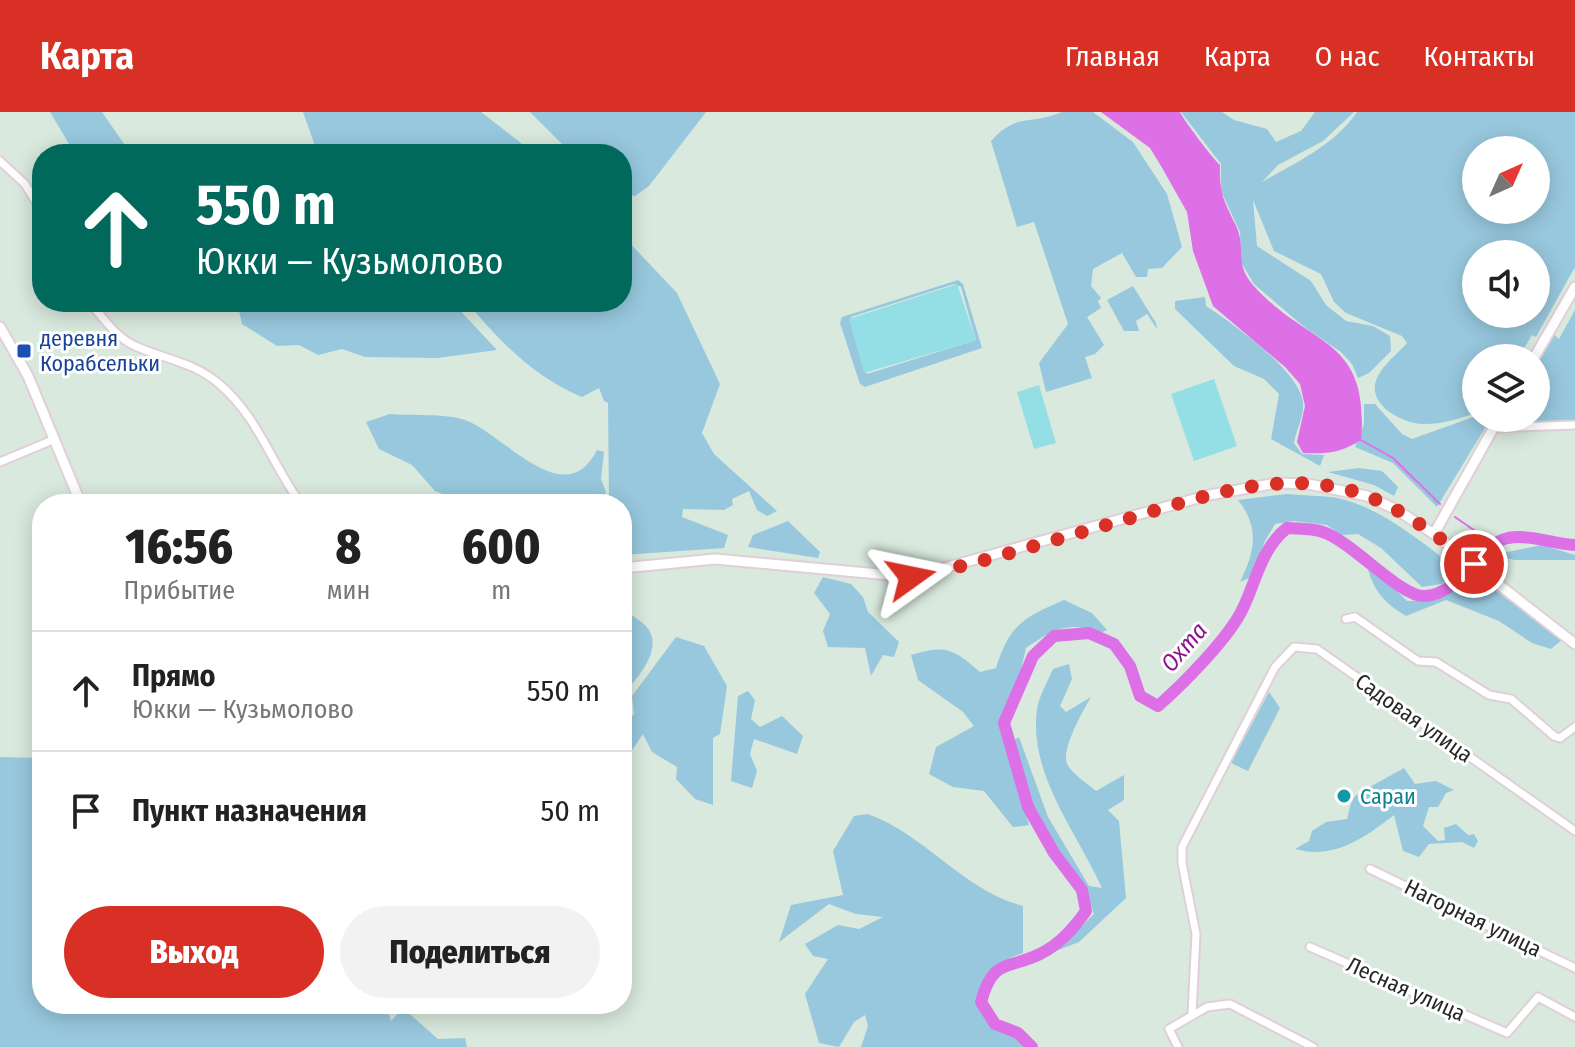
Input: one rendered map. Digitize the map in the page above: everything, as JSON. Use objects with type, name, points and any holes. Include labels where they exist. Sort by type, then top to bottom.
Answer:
[{"type":"main road","points":[[1542,344],[1575,287]]},
{"type":"main road","points":[[0,327],[28,376],[77,494]]},
{"type":"main road","points":[[1434,534],[1491,432]]},
{"type":"main road","points":[[632,567],[715,559],[911,577],[1209,495],[1277,483],[1335,487],[1367,496],[1434,534],[1575,644]]},
{"type":"street","points":[[0,161],[25,184],[32,196]]},
{"type":"street","points":[[99,312],[132,345],[195,366],[240,403],[259,430],[278,472],[294,494]]},
{"type":"street","points":[[1550,426],[1575,425]]},
{"type":"street","points":[[0,462],[55,439]]},
{"type":"street","points":[[1346,619],[1355,617],[1418,661],[1436,662],[1489,695],[1511,699],[1554,736],[1560,738],[1575,727]]},
{"type":"street","name":"Садовая улица","points":[[1192,1014],[1196,934],[1182,863],[1182,847],[1265,692],[1275,667],[1286,652],[1302,646],[1317,649],[1575,831]]},
{"type":"street","name":"Нагорная улица","points":[[1370,869],[1575,968]]},
{"type":"street","name":"Лесная улица","points":[[1310,947],[1507,1033],[1538,997],[1575,1017]]},
{"type":"street","points":[[1178,1047],[1169,1029],[1207,1007],[1230,1004],[1313,1047]]},
{"type":"shaded area","points":[[50,112],[102,112],[124,144],[69,144]]},
{"type":"shaded area","points":[[303,112],[481,112],[522,144],[314,144]]},
{"type":"shaded area","points":[[530,112],[706,112],[649,186],[635,196],[632,196],[632,144],[562,144]]},
{"type":"shaded area","points":[[1062,112],[1093,112],[1133,142],[1167,194],[1182,247],[1162,268],[1148,269],[1147,277],[1136,277],[1122,253],[1093,269],[1091,286],[1101,298],[1098,301],[1101,308],[1087,317],[1104,345],[1095,354],[1085,357],[1092,378],[1046,392],[1039,363],[1068,324],[1034,222],[1017,227],[991,141],[1008,126]]},
{"type":"shaded area","points":[[1101,112],[1180,112],[1220,165],[1222,192],[1237,228],[1247,277],[1274,305],[1346,361],[1356,380],[1361,406],[1361,440],[1333,452],[1303,453],[1297,442],[1305,406],[1300,384],[1285,367],[1213,306],[1193,251],[1187,212],[1161,166],[1150,148]]},
{"type":"shaded area","points":[[1181,112],[1222,112],[1234,120],[1267,129],[1276,142],[1301,131],[1315,112],[1354,112],[1323,141],[1278,165],[1262,182],[1326,144],[1357,112],[1575,112],[1575,267],[1550,312],[1550,240],[1462,240],[1462,328],[1541,328],[1527,344],[1462,344],[1462,417],[1442,423],[1421,424],[1403,419],[1379,402],[1375,385],[1378,376],[1407,343],[1402,336],[1346,313],[1334,302],[1321,274],[1274,251],[1253,200],[1257,246],[1311,281],[1326,305],[1346,321],[1373,326],[1390,336],[1391,351],[1369,373],[1358,378],[1352,364],[1341,352],[1303,326],[1254,284],[1241,262],[1240,232],[1221,191],[1221,164]]},
{"type":"shaded area","points":[[632,246],[677,293],[720,384],[702,433],[714,454],[777,511],[767,516],[757,510],[749,491],[732,499],[733,505],[724,510],[683,509],[682,517],[728,535],[724,548],[632,554],[632,494],[609,494],[608,403],[604,401],[599,388],[582,397],[565,389],[533,369],[476,312],[632,312]]},
{"type":"shaded area","points":[[958,280],[963,284],[982,348],[865,387],[860,384],[840,323],[842,317]],"holes":[[[954,284],[961,287],[976,340],[867,374],[851,317]]]},
{"type":"shaded area","points":[[957,284],[976,340],[864,373],[849,319]]},
{"type":"shaded area","points":[[1133,286],[1157,329],[1147,314],[1136,321],[1139,331],[1124,331],[1107,300]]},
{"type":"shaded area","points":[[1205,297],[1206,306],[1265,351],[1293,380],[1301,394],[1303,407],[1294,443],[1302,454],[1324,455],[1320,466],[1271,439],[1279,394],[1264,379],[1234,366],[1175,309],[1175,301]]},
{"type":"shaded area","points":[[1575,310],[1575,421],[1550,421],[1550,344],[1546,344],[1553,334],[1559,339]]},
{"type":"shaded area","points":[[239,312],[461,312],[497,350],[437,358],[365,357],[342,349],[318,355],[299,345],[277,346],[242,324]]},
{"type":"shaded area","points":[[1214,379],[1237,446],[1194,461],[1171,394]]},
{"type":"shaded area","points":[[1039,385],[1056,443],[1034,449],[1017,392]]},
{"type":"shaded area","points":[[1364,404],[1375,404],[1402,434],[1412,439],[1462,421],[1462,432],[1483,432],[1437,507],[1393,463],[1355,447],[1364,424]]},
{"type":"shaded area","points":[[390,414],[465,420],[551,472],[568,474],[584,468],[597,450],[604,452],[601,479],[606,492],[442,494],[435,491],[412,465],[379,449],[366,422]]},
{"type":"shaded area","points":[[1359,468],[1382,471],[1398,487],[1394,496],[1374,485],[1328,472]]},
{"type":"shaded area","points":[[1287,494],[1337,498],[1371,510],[1402,528],[1460,571],[1441,584],[1422,587],[1381,548],[1358,534],[1341,535],[1327,525],[1294,521],[1275,524],[1265,541],[1253,576],[1240,582],[1253,540],[1250,520],[1238,500]]},
{"type":"shaded area","points":[[788,521],[820,552],[818,558],[748,547],[753,535]]},
{"type":"shaded area","points":[[1542,545],[1575,555],[1575,560],[1515,560],[1492,555]]},
{"type":"shaded area","points":[[1368,569],[1376,570],[1407,601],[1437,600],[1473,575],[1564,638],[1551,649],[1532,643],[1499,621],[1446,600],[1406,616],[1382,597]]},
{"type":"shaded area","points":[[823,577],[851,584],[863,597],[868,612],[899,642],[894,657],[883,655],[871,676],[865,648],[828,647],[823,631],[830,614],[814,593]]},
{"type":"shaded area","points":[[1064,600],[1092,613],[1107,630],[1100,633],[1079,627],[1061,629],[1026,648],[1018,682],[1000,720],[1029,825],[1013,827],[984,791],[953,787],[929,774],[936,747],[974,726],[963,712],[918,680],[911,655],[941,649],[963,658],[980,672],[996,668],[1007,641],[1020,624]]},
{"type":"shaded area","points":[[632,616],[646,626],[653,642],[645,667],[632,684]]},
{"type":"shaded area","points":[[676,637],[704,646],[727,686],[720,734],[713,738],[713,805],[695,799],[676,779],[677,767],[652,752],[643,734],[632,750],[632,696]]},
{"type":"shaded area","points":[[1069,664],[1072,679],[1060,706],[1066,712],[1091,697],[1070,740],[1067,764],[1096,791],[1124,775],[1124,800],[1108,810],[1119,821],[1126,898],[1079,942],[1056,951],[1094,914],[1082,885],[1032,806],[1014,740],[1019,737],[1048,817],[1089,886],[1102,888],[1047,780],[1036,733],[1038,704],[1053,669]]},
{"type":"shaded area","points":[[748,691],[755,700],[751,719],[760,727],[782,716],[803,736],[797,754],[754,739],[750,754],[757,771],[752,788],[731,781],[738,696]]},
{"type":"shaded area","points":[[1269,692],[1280,708],[1248,771],[1231,763]]},
{"type":"shaded area","points":[[0,757],[32,758],[32,1014],[389,1014],[391,1021],[397,1014],[410,1014],[438,1039],[465,1038],[467,1047],[0,1047]]},
{"type":"shaded area","points":[[1404,768],[1415,784],[1436,781],[1454,790],[1446,793],[1438,807],[1429,807],[1423,826],[1438,841],[1445,840],[1444,828],[1456,824],[1468,835],[1474,834],[1478,841],[1474,848],[1462,842],[1429,844],[1419,857],[1403,851],[1394,815],[1348,845],[1323,852],[1295,849],[1309,841],[1312,831],[1326,822],[1347,819],[1352,799]]},
{"type":"shaded area","points":[[868,814],[908,835],[982,888],[1023,906],[1023,953],[1006,960],[987,976],[977,1000],[991,1028],[1015,1038],[1024,1047],[861,1047],[868,1026],[865,1015],[854,1022],[839,1047],[819,1043],[805,994],[828,959],[813,956],[805,944],[838,925],[859,929],[883,917],[856,914],[829,904],[779,942],[791,905],[843,895],[833,851],[854,816]]},
{"type":"waterway","points":[[1361,440],[1393,458],[1440,504]]},
{"type":"waterway","points":[[1455,517],[1494,544]]},
{"type":"waterway","name":"Охта","points":[[1032,1047],[1018,1033],[995,1024],[981,1002],[996,972],[1054,946],[1086,911],[1082,890],[1054,853],[1028,807],[1004,723],[1033,656],[1054,636],[1089,633],[1114,644],[1130,666],[1140,696],[1158,706],[1228,633],[1243,608],[1265,555],[1287,528],[1310,529],[1335,538],[1403,588],[1425,596],[1449,587],[1496,542],[1525,537],[1575,545]]},
{"type":"place","name":"деревня Корабсельки","points":[[24,351]]},
{"type":"place","name":"Сараи","points":[[1344,796]]},
{"type":"route","points":[[911,577],[1209,495],[1277,483],[1335,487],[1367,496],[1416,522],[1474,564]]}]
